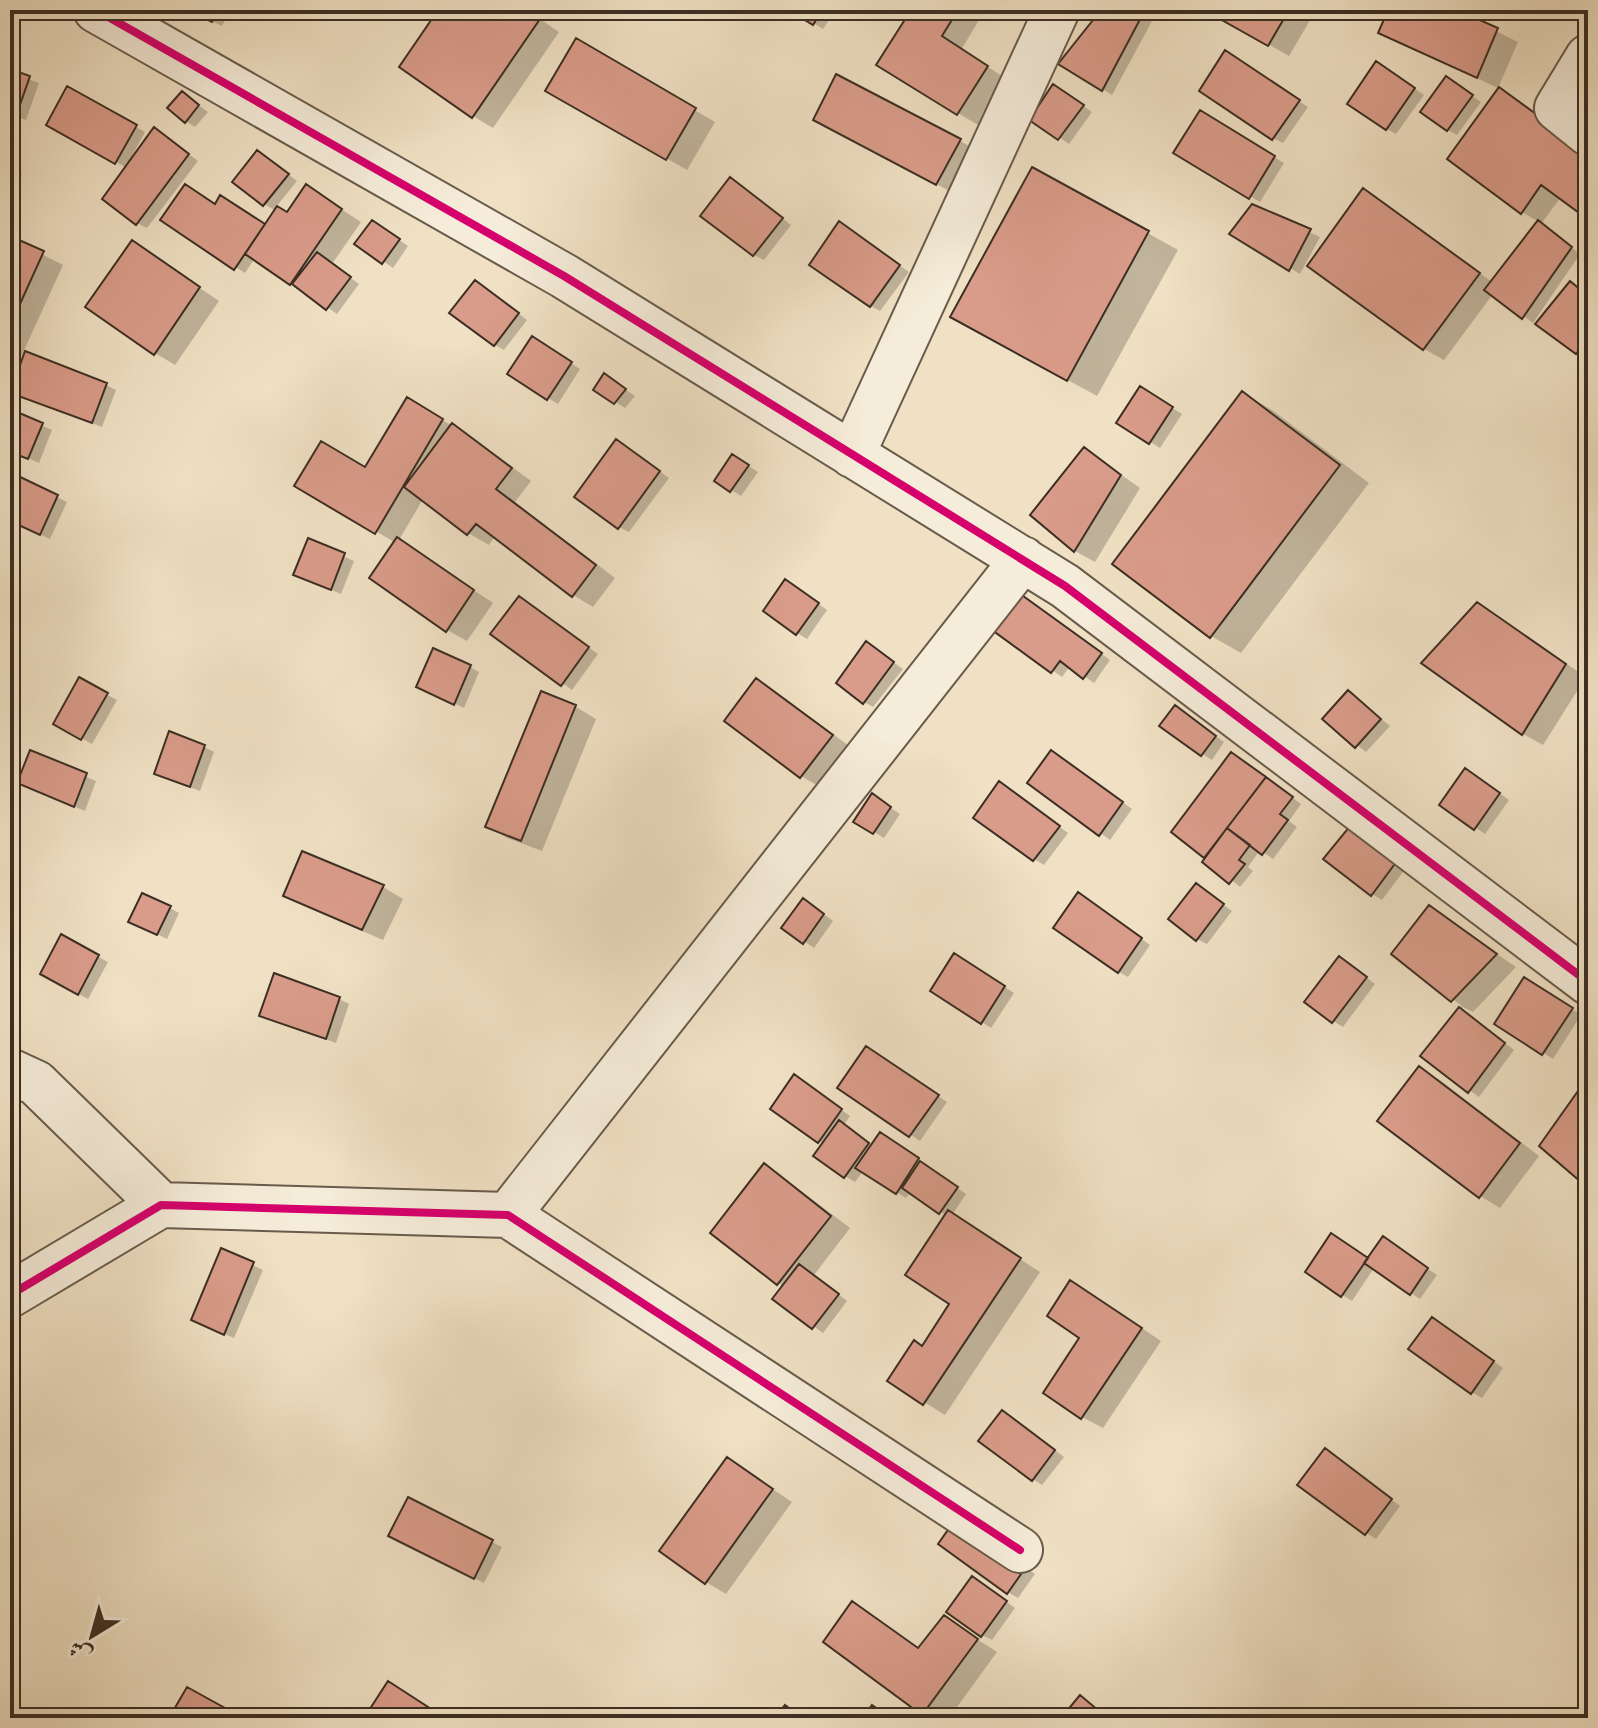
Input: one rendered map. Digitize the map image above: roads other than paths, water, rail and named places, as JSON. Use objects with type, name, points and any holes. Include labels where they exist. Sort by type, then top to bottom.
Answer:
[{"type":"street","points":[[96,10],[564,276],[1065,586],[1588,982]]},
{"type":"street","points":[[852,455],[1057,10]]},
{"type":"street","points":[[1588,57],[1557,108],[1588,133]]},
{"type":"street","points":[[508,1215],[1023,559]]},
{"type":"street","points":[[10,1071],[36,1083],[161,1205]]},
{"type":"street","points":[[10,1295],[161,1205],[508,1215],[1020,1550]]}]
